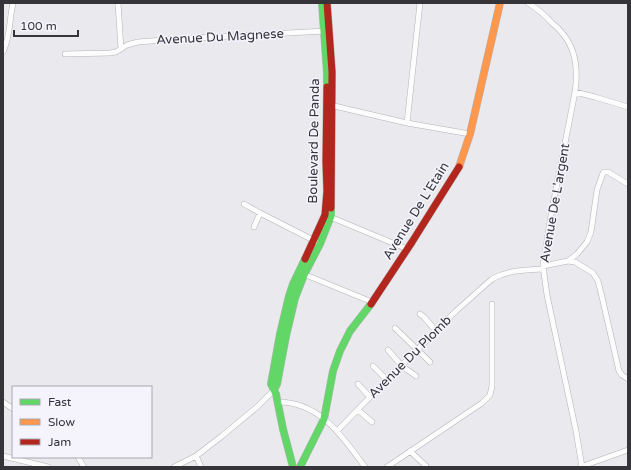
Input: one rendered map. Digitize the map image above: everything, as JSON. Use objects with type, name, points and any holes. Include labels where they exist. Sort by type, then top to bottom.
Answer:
[{"type":"street","points":[[3,52],[7,43],[13,3]]},
{"type":"street","points":[[118,3],[120,49]]},
{"type":"street","name":"Boulevard De Panda","points":[[322,3],[326,31]]},
{"type":"street","name":"Boulevard De Panda","points":[[294,467],[283,429],[278,402],[274,390],[270,384],[278,361],[289,296],[301,273],[320,244],[328,216],[326,162],[330,105],[327,73],[327,3]]},
{"type":"street","points":[[407,123],[420,3]]},
{"type":"street","name":"Avenue De L'Etain","points":[[300,467],[324,419],[333,371],[340,351],[350,331],[372,302],[458,170],[470,134],[500,3]]},
{"type":"street","name":"Avenue De L'argent","points":[[528,3],[540,11],[562,32],[571,47],[577,70],[575,92],[551,215],[543,268],[547,294],[576,431],[581,467]]},
{"type":"street","name":"Avenue Du Magnese","points":[[65,54],[110,53],[127,45],[138,42],[326,31]]},
{"type":"street","points":[[575,92],[628,107]]},
{"type":"street","points":[[330,105],[407,123],[470,134]]},
{"type":"street","points":[[568,261],[577,254],[587,242],[591,232],[597,190],[603,173],[608,172],[628,184]]},
{"type":"street","points":[[244,204],[320,244]]},
{"type":"street","points":[[254,227],[260,213]]},
{"type":"street","points":[[328,216],[407,249]]},
{"type":"street","name":"Boulevard De Panda","points":[[301,273],[313,240],[328,216]]},
{"type":"street","points":[[568,261],[575,262],[586,268],[593,273],[598,282],[609,323],[619,371],[628,379]]},
{"type":"street","name":"Avenue Du Plomb","points":[[337,431],[456,311],[497,276],[514,271],[543,268],[568,261]]},
{"type":"street","points":[[301,273],[372,302]]},
{"type":"street","points":[[387,467],[482,403],[490,395],[492,386],[492,304]]},
{"type":"street","points":[[420,314],[436,331]]},
{"type":"street","points":[[395,328],[430,362]]},
{"type":"street","points":[[388,350],[402,366],[416,376]]},
{"type":"street","points":[[373,366],[387,380]]},
{"type":"street","points":[[358,384],[370,397]]},
{"type":"street","points":[[174,467],[196,456],[242,420],[274,390]]},
{"type":"street","points":[[3,402],[12,408]]},
{"type":"street","points":[[278,402],[304,406],[324,419],[337,431],[365,467]]},
{"type":"street","points":[[358,410],[372,422]]},
{"type":"street","points":[[581,467],[628,450]]},
{"type":"street","points":[[410,452],[426,466]]},
{"type":"street","points":[[3,456],[48,467]]},
{"type":"street","points":[[196,456],[201,467]]},
{"type":"street","points":[[79,458],[84,467]]},
{"type":"traffic: fast","points":[[322,3],[327,87]]},
{"type":"traffic: fast","points":[[274,390],[277,384],[295,298],[304,275],[320,244],[331,216],[331,208]]},
{"type":"traffic: fast","points":[[293,467],[276,394],[271,384],[280,334],[289,296],[305,259]]},
{"type":"traffic: fast","points":[[300,467],[324,419],[333,371],[340,351],[350,331],[371,304]]},
{"type":"traffic: slow","points":[[459,167],[470,134],[500,3]]},
{"type":"traffic: jam","points":[[327,3],[332,72],[331,208]]},
{"type":"traffic: jam","points":[[305,259],[325,215],[327,191],[327,87]]},
{"type":"traffic: jam","points":[[371,304],[459,167]]}]
